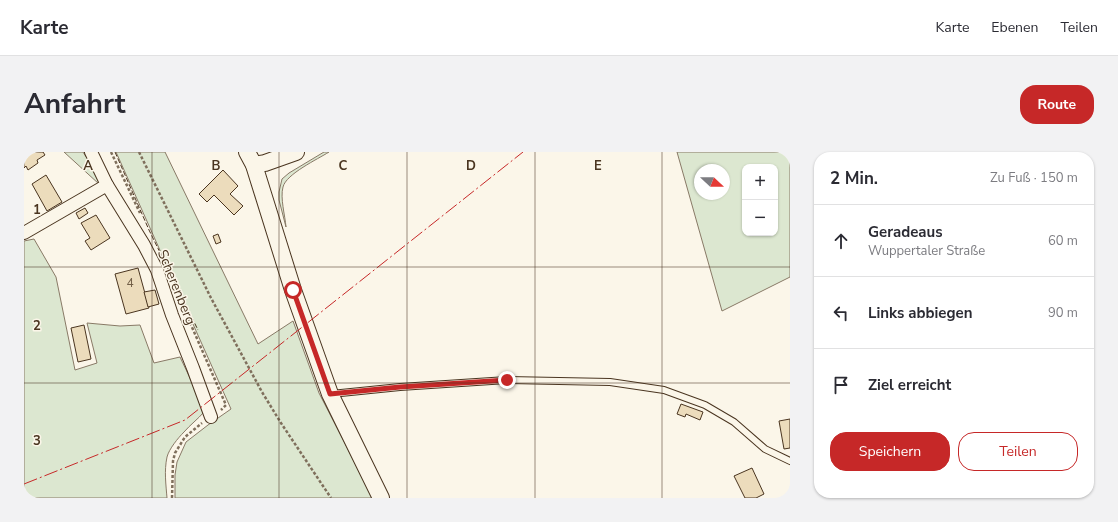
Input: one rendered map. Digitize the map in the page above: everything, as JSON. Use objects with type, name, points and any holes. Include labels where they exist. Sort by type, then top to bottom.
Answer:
[{"type":"main road","points":[[251,159],[265,163],[296,152]]},
{"type":"main road","points":[[251,159],[293,290],[330,394],[381,498]]},
{"type":"street","name":"Scherenberg","points":[[91,152],[107,185],[144,245],[157,270],[172,315],[193,368],[209,418]]},
{"type":"street","points":[[24,234],[107,185]]},
{"type":"lane","points":[[330,394],[400,387],[507,380],[610,382],[664,390],[705,405],[734,422],[764,449],[790,461]]},
{"type":"path","points":[[139,152],[211,298],[262,392],[331,498]]},
{"type":"path","points":[[172,498],[173,461],[175,453],[185,437],[209,418]]},
{"type":"green space","points":[[64,152],[83,152],[99,177],[99,184]]},
{"type":"green space","points":[[116,152],[165,152],[258,344],[293,321],[319,393],[373,498],[175,498],[175,475],[177,462],[186,442],[231,409]]},
{"type":"green space","points":[[324,152],[329,152],[296,172],[285,182],[282,196],[286,227],[279,200],[282,179],[289,173]]},
{"type":"green space","points":[[677,152],[790,152],[790,277],[722,311]]},
{"type":"green space","points":[[34,239],[56,277],[75,370],[97,363],[87,323],[120,326],[140,325],[154,363],[180,357],[200,399],[204,412],[179,437],[168,454],[165,473],[167,498],[24,498],[24,241]]},
{"type":"building","points":[[24,152],[43,152],[45,155],[37,160],[38,163],[28,170],[26,166],[24,168]]},
{"type":"building","points":[[223,170],[238,186],[230,194],[243,206],[234,215],[214,195],[207,202],[199,194]]},
{"type":"building","points":[[46,175],[62,202],[47,211],[32,184]]},
{"type":"building","points":[[85,208],[88,213],[79,219],[76,213]]},
{"type":"building","points":[[96,215],[110,238],[91,250],[85,241],[90,238],[81,223]]},
{"type":"building","points":[[218,234],[221,242],[216,244],[213,236]]},
{"type":"building","points":[[138,268],[149,308],[126,314],[115,274]]},
{"type":"building","points":[[155,290],[159,304],[148,307],[144,292]]},
{"type":"building","points":[[84,325],[91,359],[78,362],[71,328]]},
{"type":"building","points":[[681,404],[703,412],[700,420],[686,414],[685,417],[677,414]]},
{"type":"building","points":[[790,419],[790,448],[784,449],[779,421]]},
{"type":"building","points":[[752,468],[764,494],[756,498],[745,498],[734,476]]},
{"type":"fence","points":[[115,152],[149,230],[198,330]]},
{"type":"power","points":[[24,484],[185,420],[523,152]]},
{"type":"route","points":[[293,290],[330,394],[400,387],[507,380]]}]
